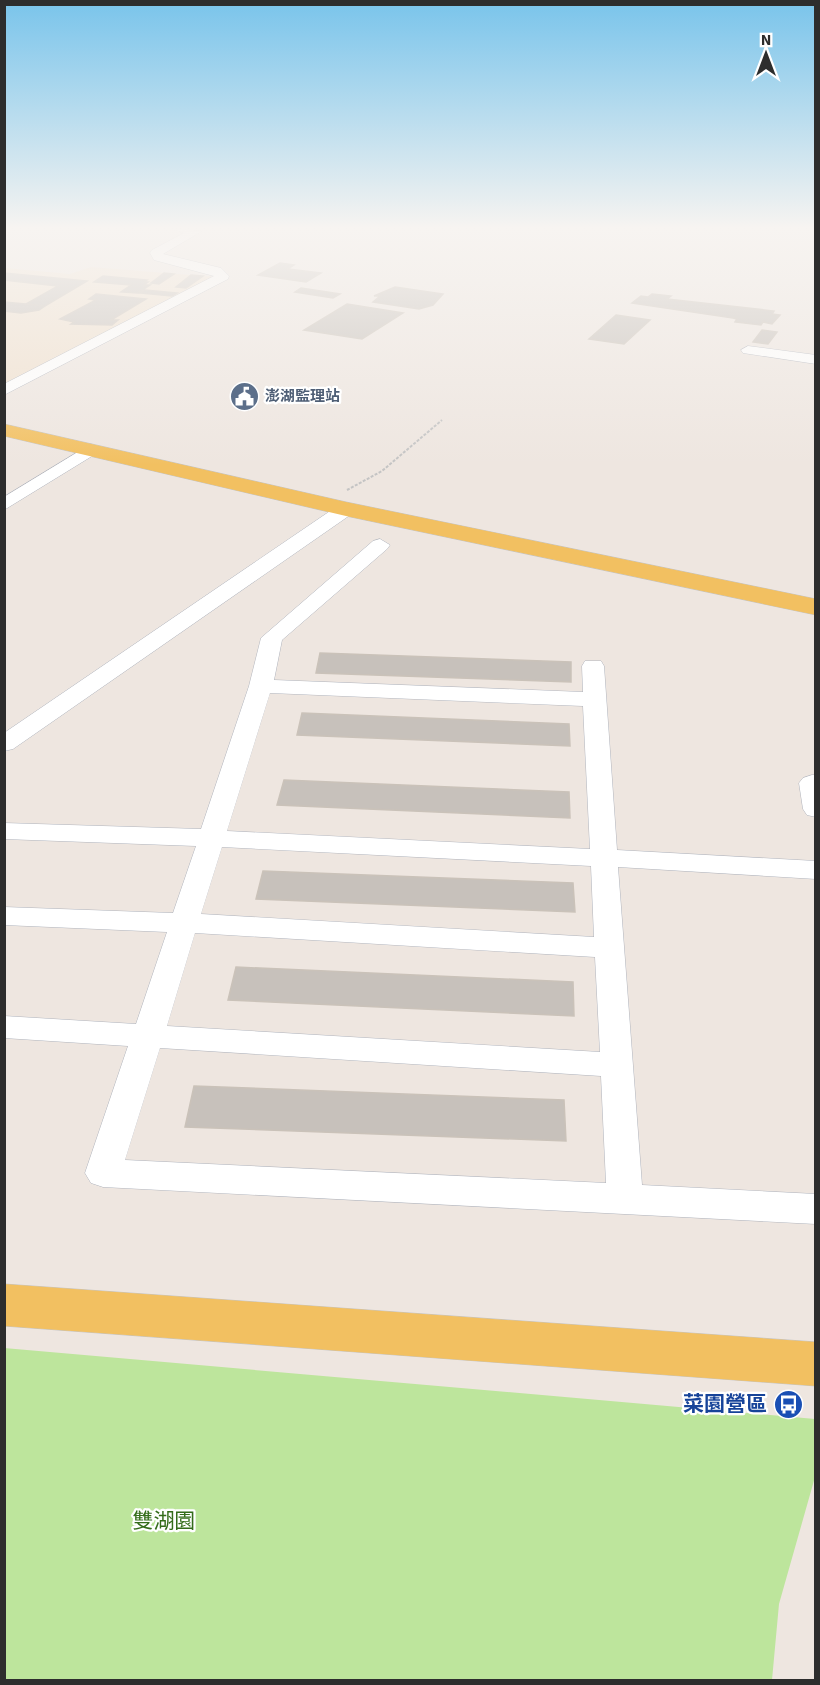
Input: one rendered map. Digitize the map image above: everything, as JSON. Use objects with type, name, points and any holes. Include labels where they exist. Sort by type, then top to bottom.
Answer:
[{"type":"main road","points":[[4,430],[322,504],[816,607]]},
{"type":"main road","points":[[4,1305],[816,1364]]},
{"type":"lane","points":[[4,390],[162,308]]},
{"type":"lane","points":[[748,350],[816,360]]},
{"type":"lane","points":[[4,505],[92,449]]},
{"type":"lane","points":[[4,483],[31,488]]},
{"type":"lane","points":[[4,744],[346,509]]},
{"type":"lane","points":[[380,545],[272,638],[261,686],[103,1173],[816,1209]]},
{"type":"lane","points":[[593,666],[625,1199]]},
{"type":"lane","points":[[261,686],[594,699]]},
{"type":"lane","points":[[816,783],[812,783],[816,808]]},
{"type":"lane","points":[[4,831],[212,838],[816,870]]},
{"type":"lane","points":[[4,915],[184,923],[609,948]]},
{"type":"lane","points":[[4,1027],[616,1065]]},
{"type":"path","points":[[322,504],[382,471],[442,420]]},
{"type":"shaded area","points":[[5,308],[155,308],[5,384]]},
{"type":"green space","name":"雙湖園","points":[[4,1348],[815,1419],[815,1477],[779,1604],[772,1680],[5,1680]]},
{"type":"building","points":[[4,308],[43,308],[21,313],[4,311]]},
{"type":"building","points":[[82,308],[132,308],[111,320],[118,320],[112,325],[71,324],[74,322],[60,319]]},
{"type":"building","points":[[341,308],[370,308],[403,313],[362,339],[304,330]]},
{"type":"building","points":[[663,308],[744,308],[774,311],[772,314],[780,315],[772,324],[763,322],[761,325],[735,322],[737,319]]},
{"type":"building","points":[[616,315],[650,320],[624,344],[589,339]]},
{"type":"building","points":[[762,330],[777,332],[768,344],[753,342]]},
{"type":"building","points":[[320,653],[571,662],[571,682],[316,673]]},
{"type":"building","points":[[302,713],[569,724],[570,746],[297,735]]},
{"type":"building","points":[[284,780],[569,792],[570,818],[277,805]]},
{"type":"building","points":[[263,871],[573,883],[575,912],[256,899]]},
{"type":"building","points":[[236,967],[573,982],[574,1016],[228,1000]]},
{"type":"building","points":[[194,1086],[564,1100],[566,1141],[185,1127]]},
{"type":"place","name":"澎湖監理站","points":[[244,396]]},
{"type":"place","name":"菜園營區","points":[[788,1404]]}]
